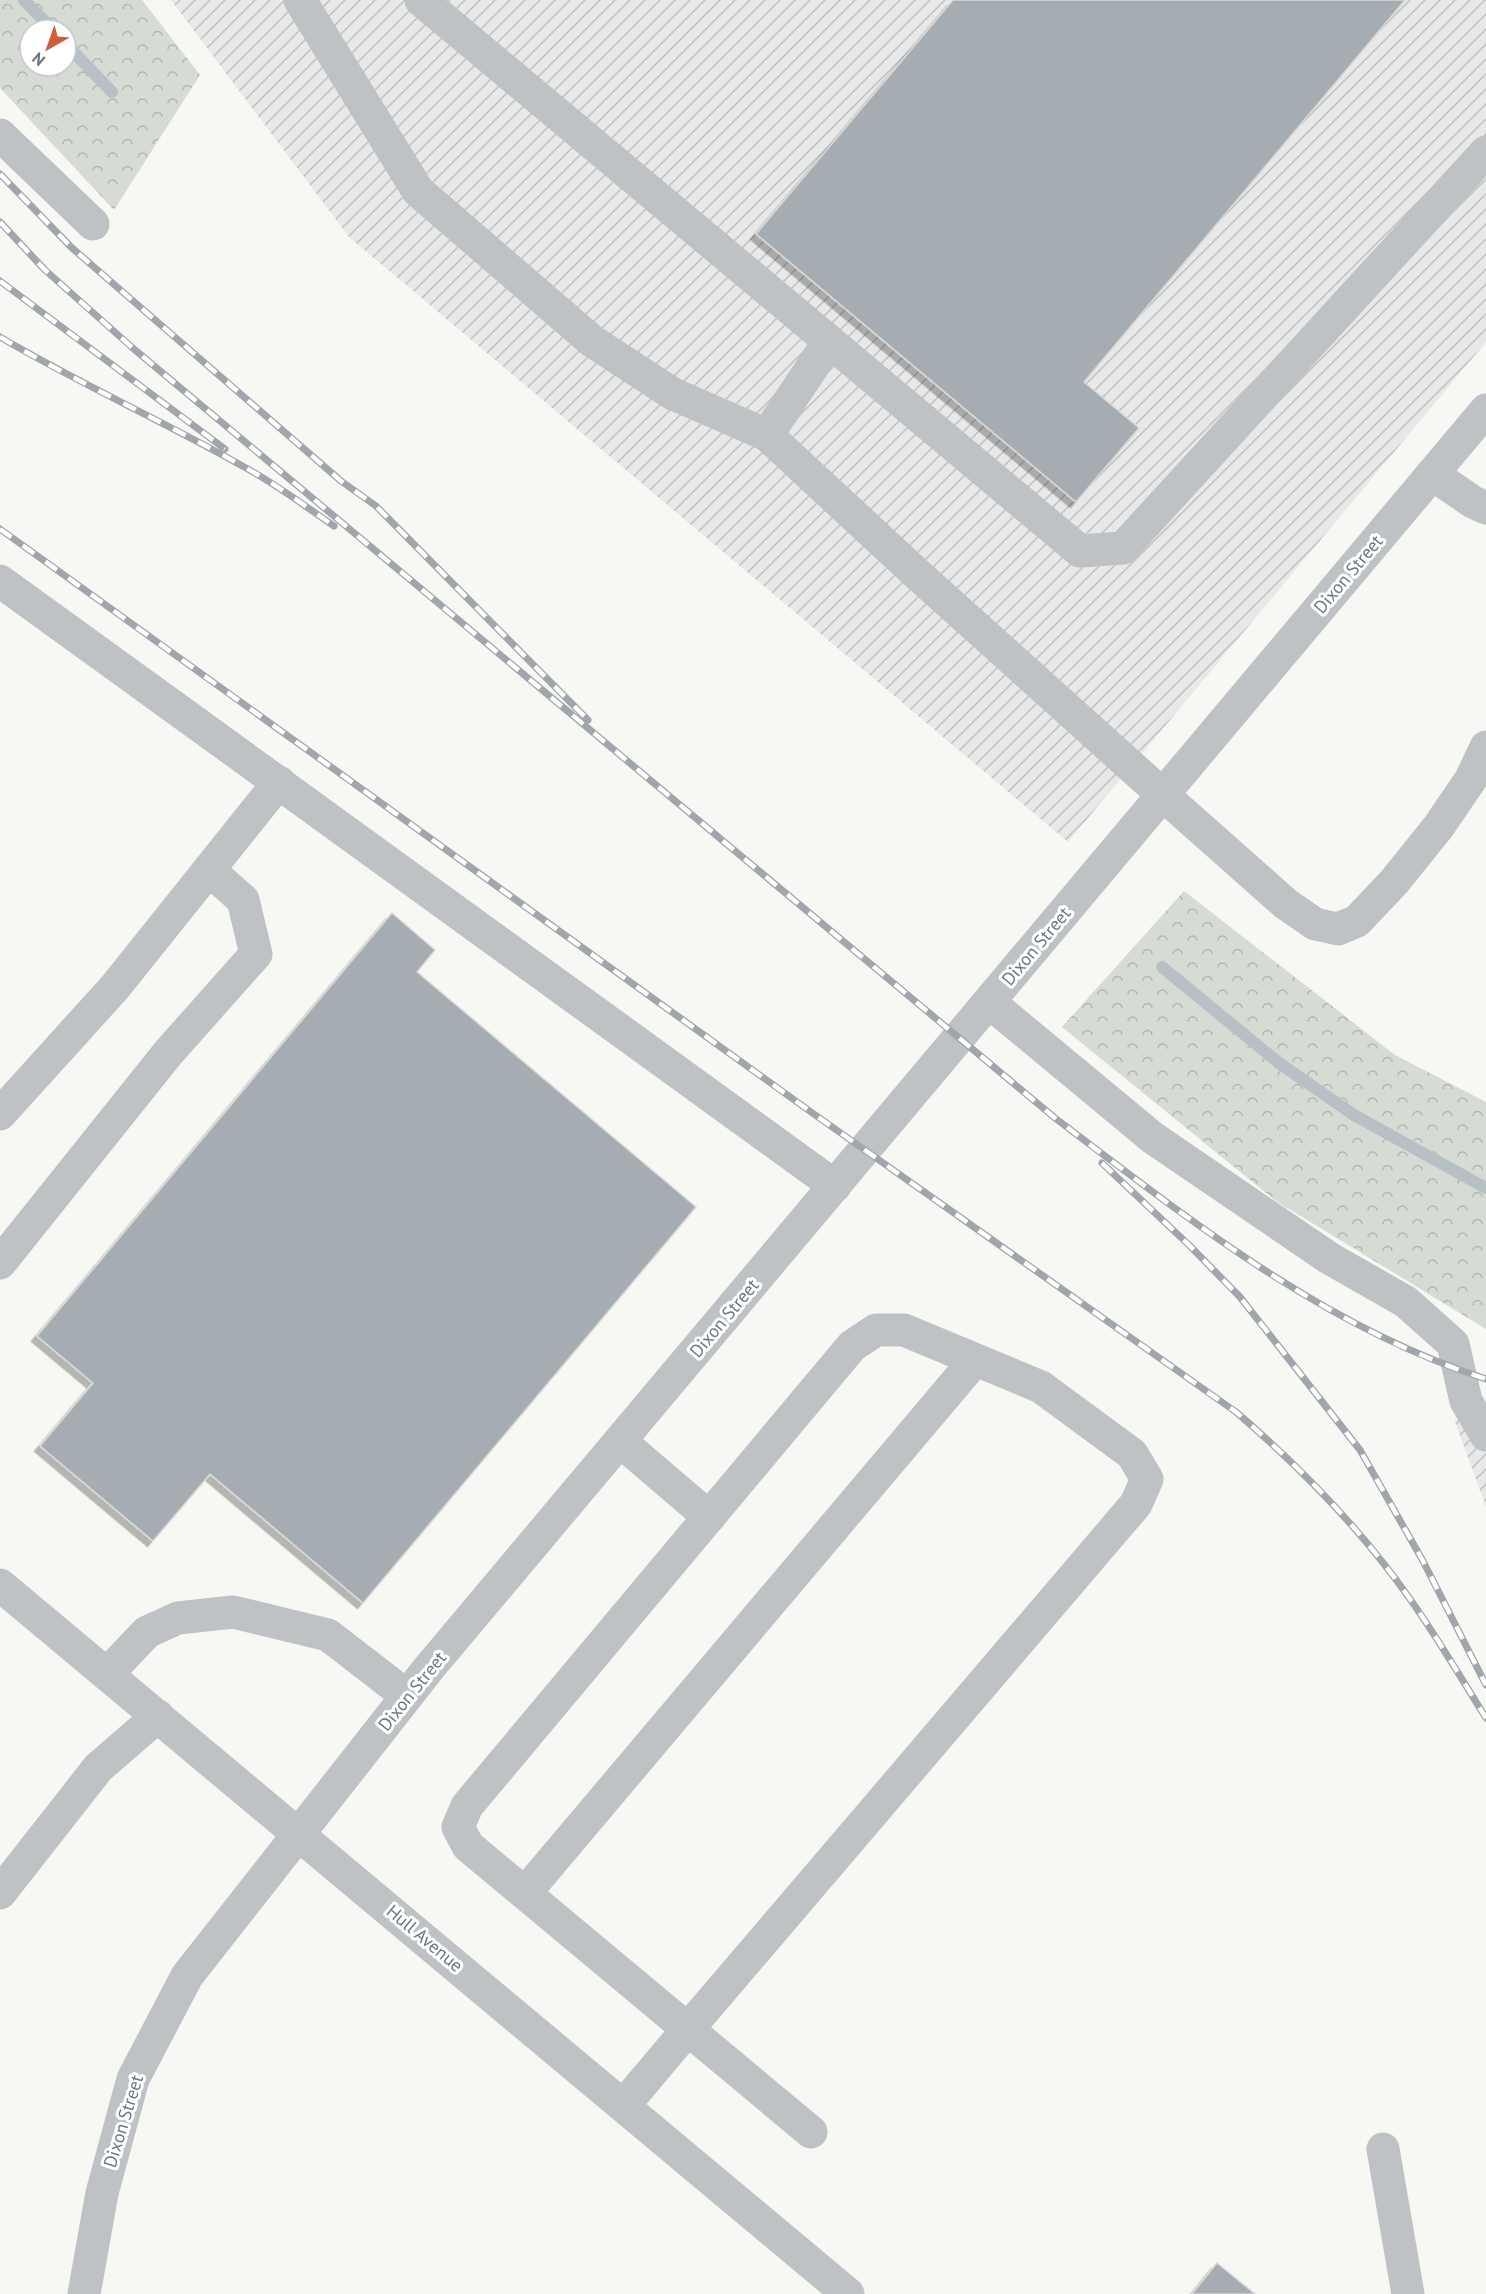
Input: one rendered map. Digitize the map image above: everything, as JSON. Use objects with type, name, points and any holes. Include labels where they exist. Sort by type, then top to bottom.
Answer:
[{"type":"street","points":[[300,0],[418,191],[592,341],[673,394],[767,435],[916,573],[1163,795],[1286,904],[1315,924],[1338,929],[1357,921],[1394,882],[1439,826],[1471,779],[1486,747]]},
{"type":"street","points":[[422,0],[1080,551],[1123,548],[1486,152]]},
{"type":"street","points":[[0,135],[93,224]]},
{"type":"street","points":[[767,435],[829,342]]},
{"type":"street","name":"Dixon Street","points":[[84,2294],[102,2193],[133,2079],[187,1976],[407,1696],[1486,410]]},
{"type":"street","points":[[1432,474],[1473,502],[1486,508]]},
{"type":"street","points":[[0,581],[835,1186]]},
{"type":"street","points":[[0,1114],[116,987],[279,782]]},
{"type":"street","points":[[0,1263],[168,1053],[256,954],[243,900],[209,870]]},
{"type":"street","points":[[989,1002],[1153,1138],[1329,1258],[1406,1302],[1453,1344],[1466,1401],[1486,1436]]},
{"type":"street","points":[[624,2105],[688,2029],[1136,1504],[1147,1479],[1132,1454],[1041,1387],[904,1330],[876,1330],[852,1346],[467,1806],[458,1827],[468,1846],[525,1893],[688,2029],[812,2132]]},
{"type":"street","points":[[525,1893],[975,1360]]},
{"type":"street","points":[[620,1441],[709,1517]]},
{"type":"street","name":"Hull Avenue","points":[[0,1585],[848,2294]]},
{"type":"street","points":[[107,1674],[147,1632],[178,1618],[233,1612],[328,1635],[407,1696]]},
{"type":"street","points":[[0,1893],[98,1768],[158,1716]]},
{"type":"street","points":[[1383,2149],[1408,2294]]},
{"type":"shaded area","points":[[171,0],[1486,0],[1486,342],[1068,842],[349,237]]},
{"type":"shaded area","points":[[1454,1419],[1486,1428],[1486,1507]]},
{"type":"green space","points":[[0,0],[142,0],[200,75],[114,210],[0,88]]},
{"type":"green space","points":[[1184,891],[1395,1055],[1486,1102],[1486,1329],[1276,1201],[1062,1027]]},
{"type":"building","points":[[953,0],[1405,0],[1084,382],[1139,428],[1076,502],[756,234]]},
{"type":"building","points":[[392,913],[435,950],[417,972],[696,1207],[363,1603],[210,1474],[153,1541],[40,1446],[93,1383],[37,1336]]},
{"type":"building","points":[[1217,2263],[1255,2294],[1192,2294]]},
{"type":"waterway","points":[[24,0],[41,18]]},
{"type":"waterway","points":[[78,57],[112,92]]},
{"type":"waterway","points":[[1162,967],[1279,1063],[1354,1115],[1486,1188]]},
{"type":"railway","points":[[0,174],[72,248],[341,481],[376,506],[588,720]]},
{"type":"railway","points":[[0,222],[45,270],[135,350],[1055,1118],[1207,1231],[1314,1300],[1426,1357],[1486,1379]]},
{"type":"railway","points":[[0,281],[225,449]]},
{"type":"railway","points":[[0,337],[246,468],[334,526]]},
{"type":"railway","points":[[0,529],[811,1112],[1236,1412],[1329,1500],[1371,1548],[1420,1613],[1486,1718]]},
{"type":"railway","points":[[1102,1163],[1240,1297],[1360,1450],[1423,1561],[1486,1685]]}]
